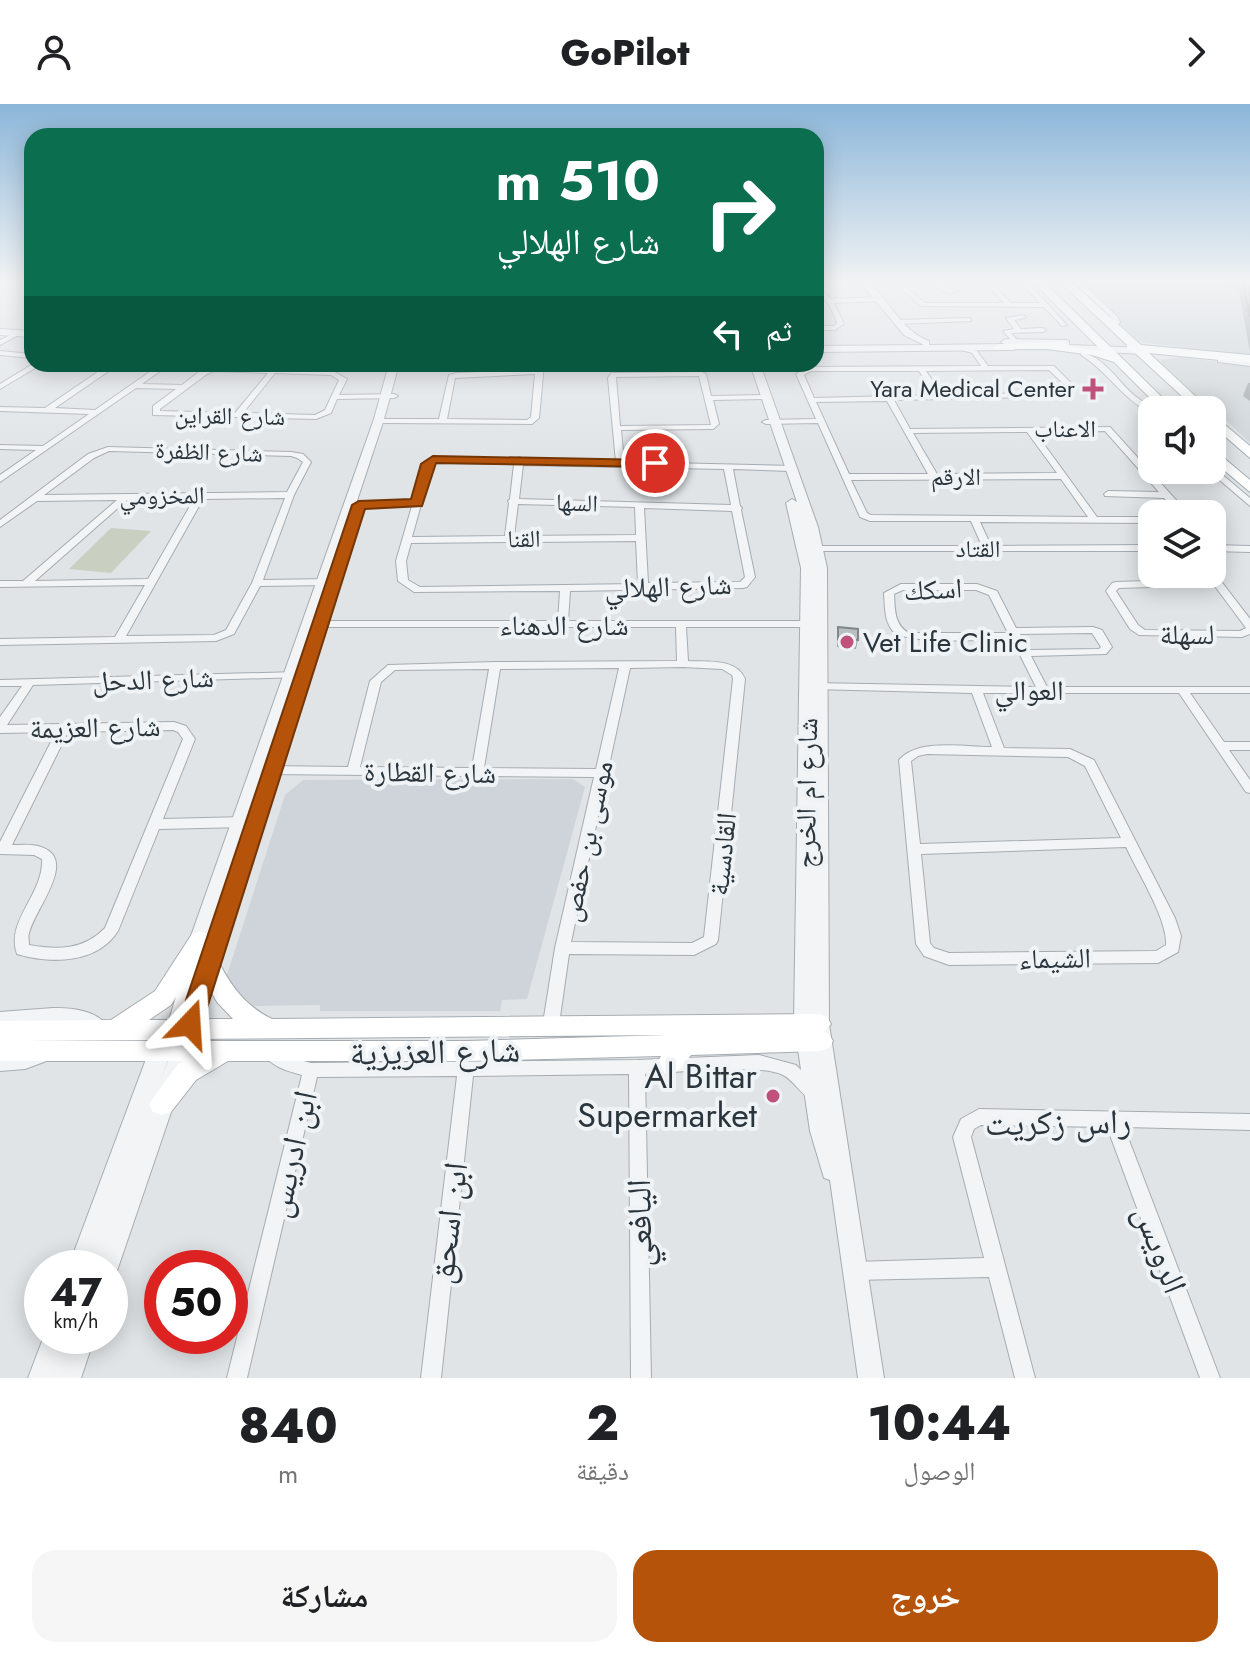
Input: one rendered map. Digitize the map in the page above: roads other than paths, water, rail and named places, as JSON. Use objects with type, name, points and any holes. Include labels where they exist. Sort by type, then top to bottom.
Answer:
[{"type":"main road","points":[[1052,345],[1072,340]]},
{"type":"main road","points":[[1109,340],[1164,375],[1188,396]]},
{"type":"main road","points":[[1113,340],[1148,396]]},
{"type":"main road","points":[[1114,340],[1132,363],[1171,396]]},
{"type":"main road","points":[[1052,345],[1098,353],[1130,340]]},
{"type":"main road","points":[[1139,340],[1186,353]]},
{"type":"main road","points":[[999,347],[1119,346],[1250,360]]},
{"type":"main road","points":[[1164,375],[1160,364],[1162,359],[1186,353]]},
{"type":"main road","points":[[1226,431],[1250,454]]},
{"type":"main road","points":[[1226,444],[1250,465]]},
{"type":"main road","points":[[1226,466],[1250,488]]},
{"type":"main road","points":[[1226,469],[1230,470]]},
{"type":"main road","points":[[108,1030],[163,998],[202,953]]},
{"type":"main road","points":[[178,1034],[202,953]]},
{"type":"main road","points":[[202,953],[217,987],[231,1005],[271,1041]]},
{"type":"main road","name":"شارع العزيزية","points":[[0,1031],[108,1030],[271,1041],[684,1046],[812,1033]]},
{"type":"main road","name":"شارع العزيزية","points":[[0,1051],[49,1050],[178,1034],[222,1052],[271,1041],[812,1033]]},
{"type":"main road","points":[[667,1066],[684,1046]]},
{"type":"main road","points":[[162,1104],[187,1072],[222,1052]]},
{"type":"street","points":[[915,340],[926,343]]},
{"type":"street","points":[[1119,340],[1119,346]]},
{"type":"street","points":[[824,347],[1016,342],[1052,345]]},
{"type":"street","points":[[824,347],[978,349],[1052,345],[1119,346],[1250,360]]},
{"type":"street","points":[[978,349],[985,367]]},
{"type":"street","points":[[0,353],[24,355]]},
{"type":"street","points":[[1083,354],[1101,365],[1138,404]]},
{"type":"street","name":"الاعناب","points":[[813,400],[1067,394],[1073,389],[1055,370],[1046,367],[824,370]]},
{"type":"street","points":[[921,368],[940,397]]},
{"type":"street","points":[[0,387],[25,372]]},
{"type":"street","points":[[47,410],[103,372]]},
{"type":"street","points":[[0,479],[155,372]]},
{"type":"street","name":"شارع القراين","points":[[204,372],[156,408],[156,413],[316,417],[328,411],[343,379],[338,374],[295,372]]},
{"type":"street","points":[[236,416],[272,372]]},
{"type":"street","points":[[390,396],[393,372]]},
{"type":"street","points":[[202,953],[400,372]]},
{"type":"street","points":[[443,420],[452,377],[492,372]]},
{"type":"street","points":[[383,421],[533,421],[539,372]]},
{"type":"street","name":"شارع ام الخرج","points":[[749,372],[762,397]]},
{"type":"street","name":"شارع ام الخرج","points":[[757,372],[811,549],[815,624],[812,1033],[815,1095],[821,1131],[848,1226]]},
{"type":"street","name":"الاعناب","points":[[802,372],[800,374],[863,515],[870,518],[975,520],[1138,520]]},
{"type":"street","points":[[617,428],[707,430],[715,424],[702,374],[614,375],[617,428],[620,462]]},
{"type":"street","name":"شارع القراين","points":[[136,386],[184,387]]},
{"type":"street","points":[[335,397],[390,396]]},
{"type":"street","points":[[709,398],[762,397]]},
{"type":"street","points":[[889,398],[934,477]]},
{"type":"street","points":[[1133,398],[1138,398]]},
{"type":"street","points":[[0,409],[96,412]]},
{"type":"street","points":[[770,422],[822,421]]},
{"type":"street","name":"الاعناب","points":[[908,431],[1100,428],[1112,431],[1171,500]]},
{"type":"street","points":[[1029,429],[1095,520]]},
{"type":"street","points":[[0,447],[43,448]]},
{"type":"street","name":"شارع الظفرة","points":[[0,524],[91,456],[108,449],[300,456],[307,462],[290,495],[257,583],[238,623],[224,636],[0,642]]},
{"type":"street","name":"شارع الهلالي","points":[[728,466],[750,577],[747,582],[734,588],[418,590],[403,581],[401,572],[407,540],[428,464],[433,460],[620,462],[786,468]]},
{"type":"street","points":[[509,539],[519,460]]},
{"type":"street","name":"الارقم","points":[[847,477],[1064,476]]},
{"type":"street","points":[[1226,480],[1250,503]]},
{"type":"street","points":[[1108,494],[1167,495]]},
{"type":"street","name":"المخزومي","points":[[35,498],[290,495]]},
{"type":"street","points":[[119,639],[200,496]]},
{"type":"street","points":[[25,584],[125,497]]},
{"type":"street","name":"السها","points":[[512,501],[738,508]]},
{"type":"street","points":[[354,505],[417,503]]},
{"type":"street","points":[[639,505],[643,588]]},
{"type":"street","points":[[975,520],[988,549]]},
{"type":"street","name":"القنا","points":[[407,540],[640,538]]},
{"type":"street","name":"القتاد","points":[[811,549],[1138,548]]},
{"type":"street","points":[[1226,548],[1250,549]]},
{"type":"street","points":[[0,584],[151,582]]},
{"type":"street","points":[[257,583],[329,582]]},
{"type":"street","name":"لسهلة","points":[[1138,583],[1116,585],[1111,591],[1134,627],[1143,633],[1242,634],[1250,628],[1221,588]]},
{"type":"street","name":"شارع الهلالي","points":[[563,625],[565,587]]},
{"type":"street","name":"اسكك","points":[[1015,633],[906,636],[891,625],[889,593],[901,587],[985,588],[993,593],[1015,633],[1043,689]]},
{"type":"street","name":"شارع الدهناء","points":[[315,625],[815,624]]},
{"type":"street","points":[[681,625],[683,664]]},
{"type":"street","points":[[1015,633],[1093,630],[1098,632],[1107,647],[1102,652],[1024,653]]},
{"type":"street","name":"القادسية","points":[[353,771],[376,681],[385,671],[402,665],[683,664],[724,666],[737,673],[739,679],[711,940],[694,949],[562,948]]},
{"type":"street","points":[[477,774],[495,665]]},
{"type":"street","name":"موسى بن حفص","points":[[552,1017],[562,948],[625,666]]},
{"type":"street","name":"شارع الدحل","points":[[0,683],[298,675]]},
{"type":"street","name":"شارع العزيمة","points":[[0,727],[30,682]]},
{"type":"street","name":"العوالي","points":[[814,686],[976,690],[1250,690]]},
{"type":"street","points":[[976,690],[999,751]]},
{"type":"street","points":[[1183,691],[1250,789]]},
{"type":"street","name":"شارع العزيمة","points":[[0,727],[174,726],[188,735],[156,824],[111,931],[102,943],[81,953],[22,950],[21,934],[50,872],[49,857],[36,850],[2,849]]},
{"type":"street","points":[[2,849],[64,728]]},
{"type":"street","points":[[1221,746],[1250,746]]},
{"type":"street","name":"الشيماء","points":[[927,750],[1070,753],[1090,763],[1130,842],[1174,936],[1173,948],[1158,957],[937,956],[923,944],[905,760],[914,753],[927,750]]},
{"type":"street","name":"شارع القطارة","points":[[266,770],[600,773]]},
{"type":"street","points":[[156,824],[247,822]]},
{"type":"street","points":[[202,953],[247,822]]},
{"type":"street","points":[[914,849],[1130,842]]},
{"type":"street","name":"شارع العزيزية","points":[[0,1019],[71,1014],[108,1030]]},
{"type":"street","name":"شارع ام الخرج","points":[[812,1033],[848,1226],[871,1378]]},
{"type":"street","points":[[111,1250],[162,1104],[178,1034]]},
{"type":"street","points":[[88,1250],[178,1034]]},
{"type":"street","points":[[271,1041],[288,1064],[311,1070],[637,1067],[759,1062],[790,1070],[815,1095]]},
{"type":"street","name":"شارع العزيزية","points":[[0,1064],[25,1062],[49,1050]]},
{"type":"street","name":"اليافعي","points":[[637,1067],[641,1378]]},
{"type":"street","name":"ابن اسحق","points":[[431,1378],[466,1069]]},
{"type":"street","name":"ابن ادريس","points":[[237,1378],[311,1070]]},
{"type":"street","name":"راس زكريت","points":[[1025,1378],[962,1137],[967,1124],[979,1117],[1250,1122]]},
{"type":"street","name":"الرويس","points":[[1112,1119],[1210,1378]]},
{"type":"street","points":[[854,1271],[996,1267]]},
{"type":"street","points":[[41,1378],[50,1354]]},
{"type":"street","points":[[68,1378],[76,1354]]},
{"type":"place","name":"Yara Medical Center","points":[[1093,389]]},
{"type":"place","name":"Vet Life Clinic","points":[[847,642]]},
{"type":"place","name":"Al Bittar Supermarket","points":[[773,1096]]}]
